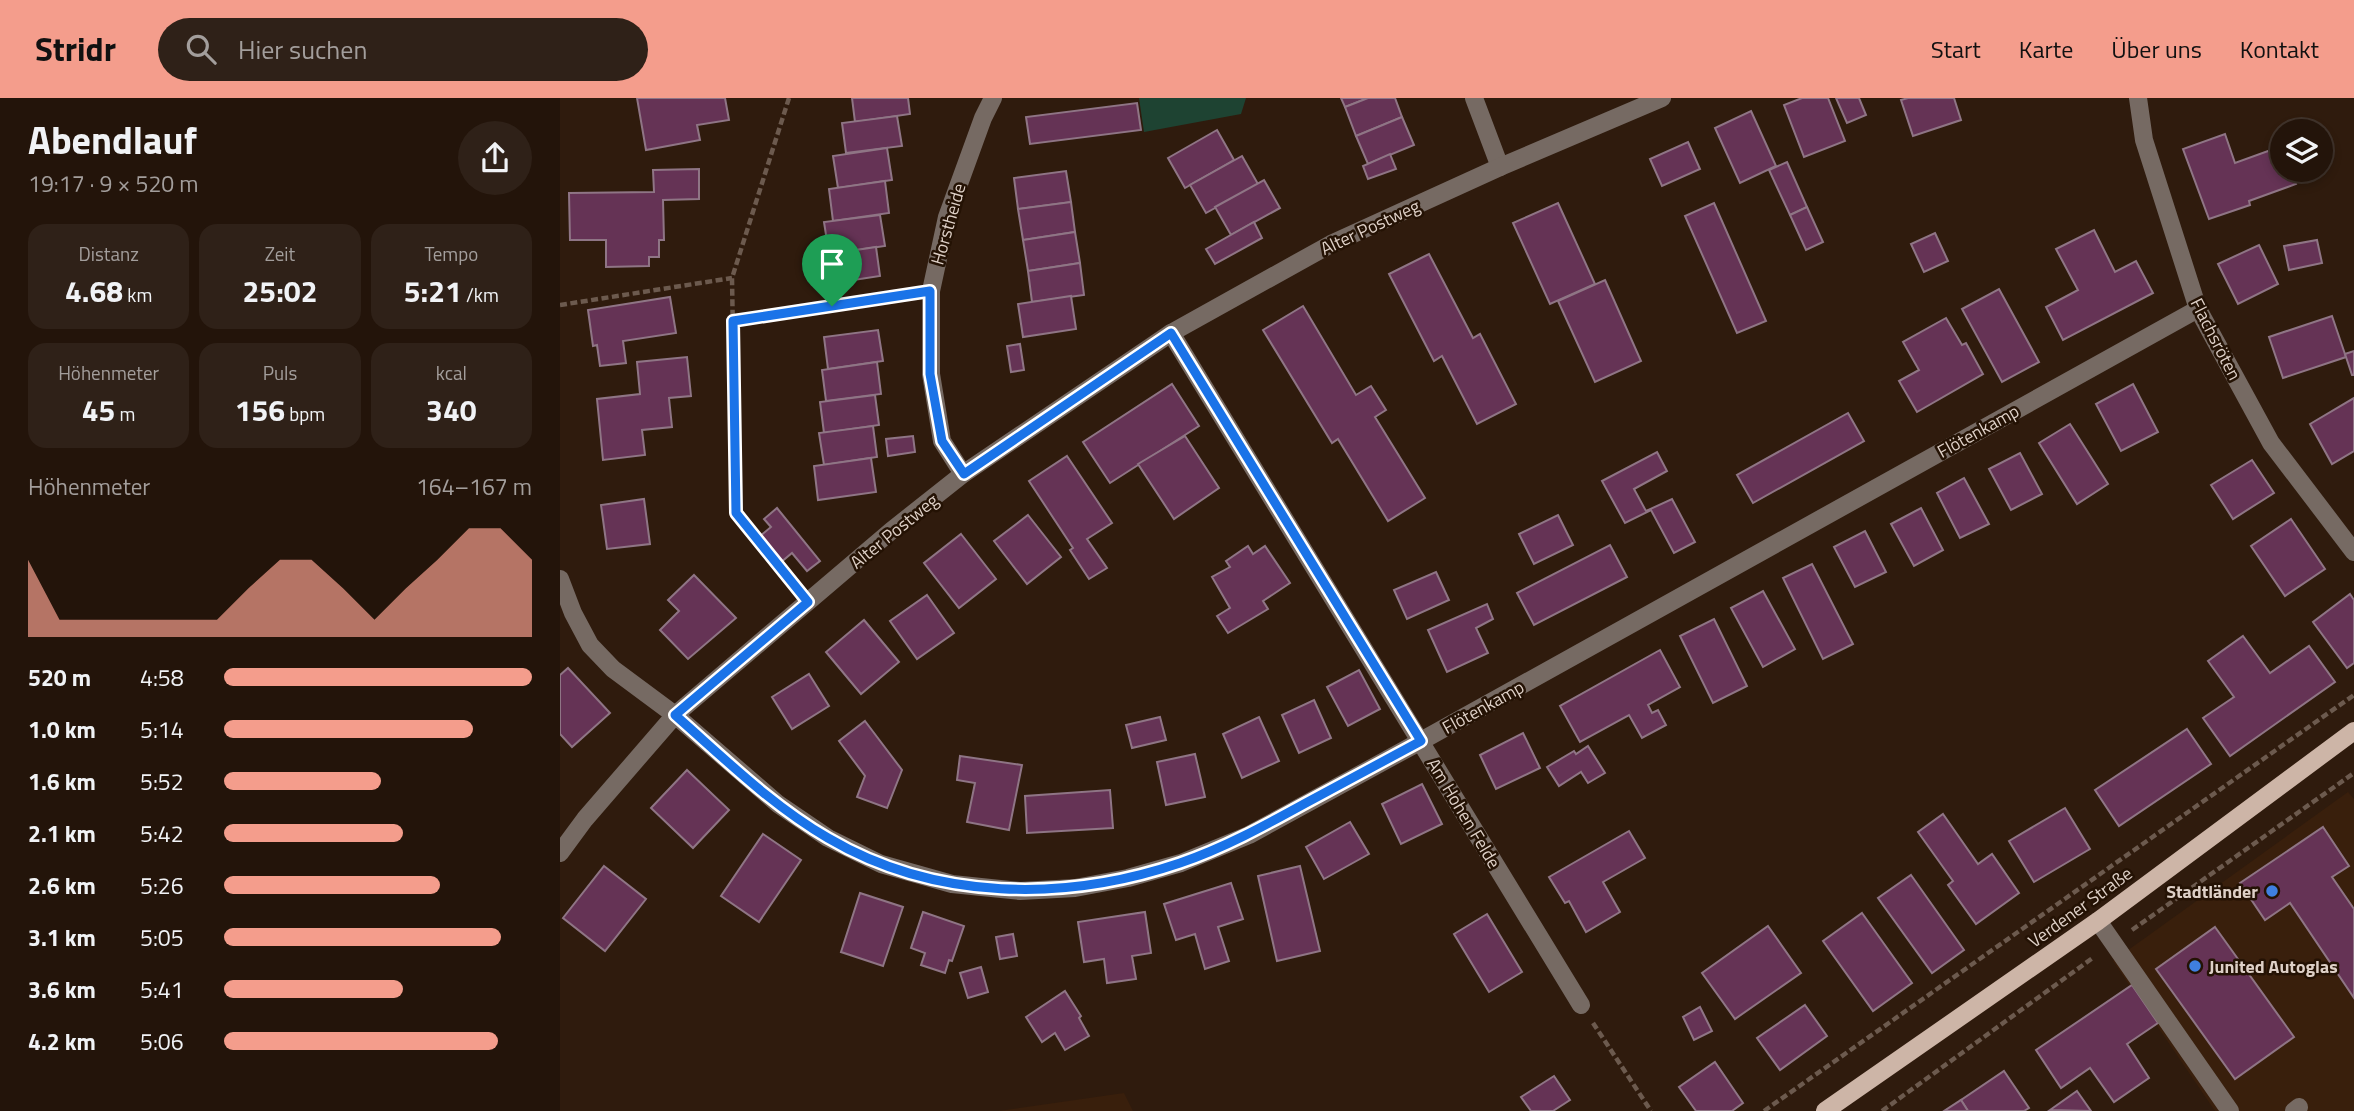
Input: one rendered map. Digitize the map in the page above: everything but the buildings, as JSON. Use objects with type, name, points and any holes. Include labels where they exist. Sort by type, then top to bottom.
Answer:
[{"type":"main road","name":"Verdener Straße","points":[[1825,1111],[2098,921],[2354,731]]},
{"type":"street","name":"Horstheide","points":[[964,474],[942,441],[930,374],[930,291],[947,217],[983,118],[993,98]]},
{"type":"street","points":[[1474,98],[1500,167]]},
{"type":"street","name":"Alter Postweg","points":[[560,853],[585,818],[675,715],[964,474],[1171,333],[1331,244],[1500,167],[1662,98]]},
{"type":"street","name":"Flachsröten","points":[[2138,98],[2144,141],[2198,309],[2271,443],[2354,552]]},
{"type":"street","name":"Flötenkamp","points":[[560,579],[573,613],[590,645],[613,669],[675,715],[778,804],[828,838],[881,864],[951,884],[1020,891],[1075,888],[1128,878],[1181,863],[1249,835],[2198,309]]},
{"type":"street","name":"Am Hohen Felde","points":[[1171,333],[1581,1005]]},
{"type":"street","points":[[2098,921],[2230,1111]]},
{"type":"path","points":[[789,98],[732,278],[736,513],[808,602]]},
{"type":"path","points":[[560,304],[732,278]]},
{"type":"path","points":[[733,321],[930,291]]},
{"type":"path","points":[[1764,1111],[2354,695]]},
{"type":"path","points":[[1581,1005],[1651,1111]]},
{"type":"shaded area","points":[[2348,792],[2354,799],[2354,1111],[2215,1111],[2113,961]]},
{"type":"shaded area","points":[[1124,1093],[1133,1111],[998,1111]]},
{"type":"green space","points":[[1139,98],[1246,98],[1241,114],[1144,132]]},
{"type":"place","name":"Stadtländer","points":[[2272,891]]},
{"type":"place","name":"Junited Autoglas","points":[[2195,966]]},
{"type":"route","points":[[930,291],[930,374],[942,441],[964,474],[1171,333],[1421,741],[1249,835],[1181,863],[1128,878],[1075,888],[1020,891],[951,884],[881,864],[828,838],[778,804],[675,715],[808,602],[736,513],[733,321],[832,306],[930,291]]}]
